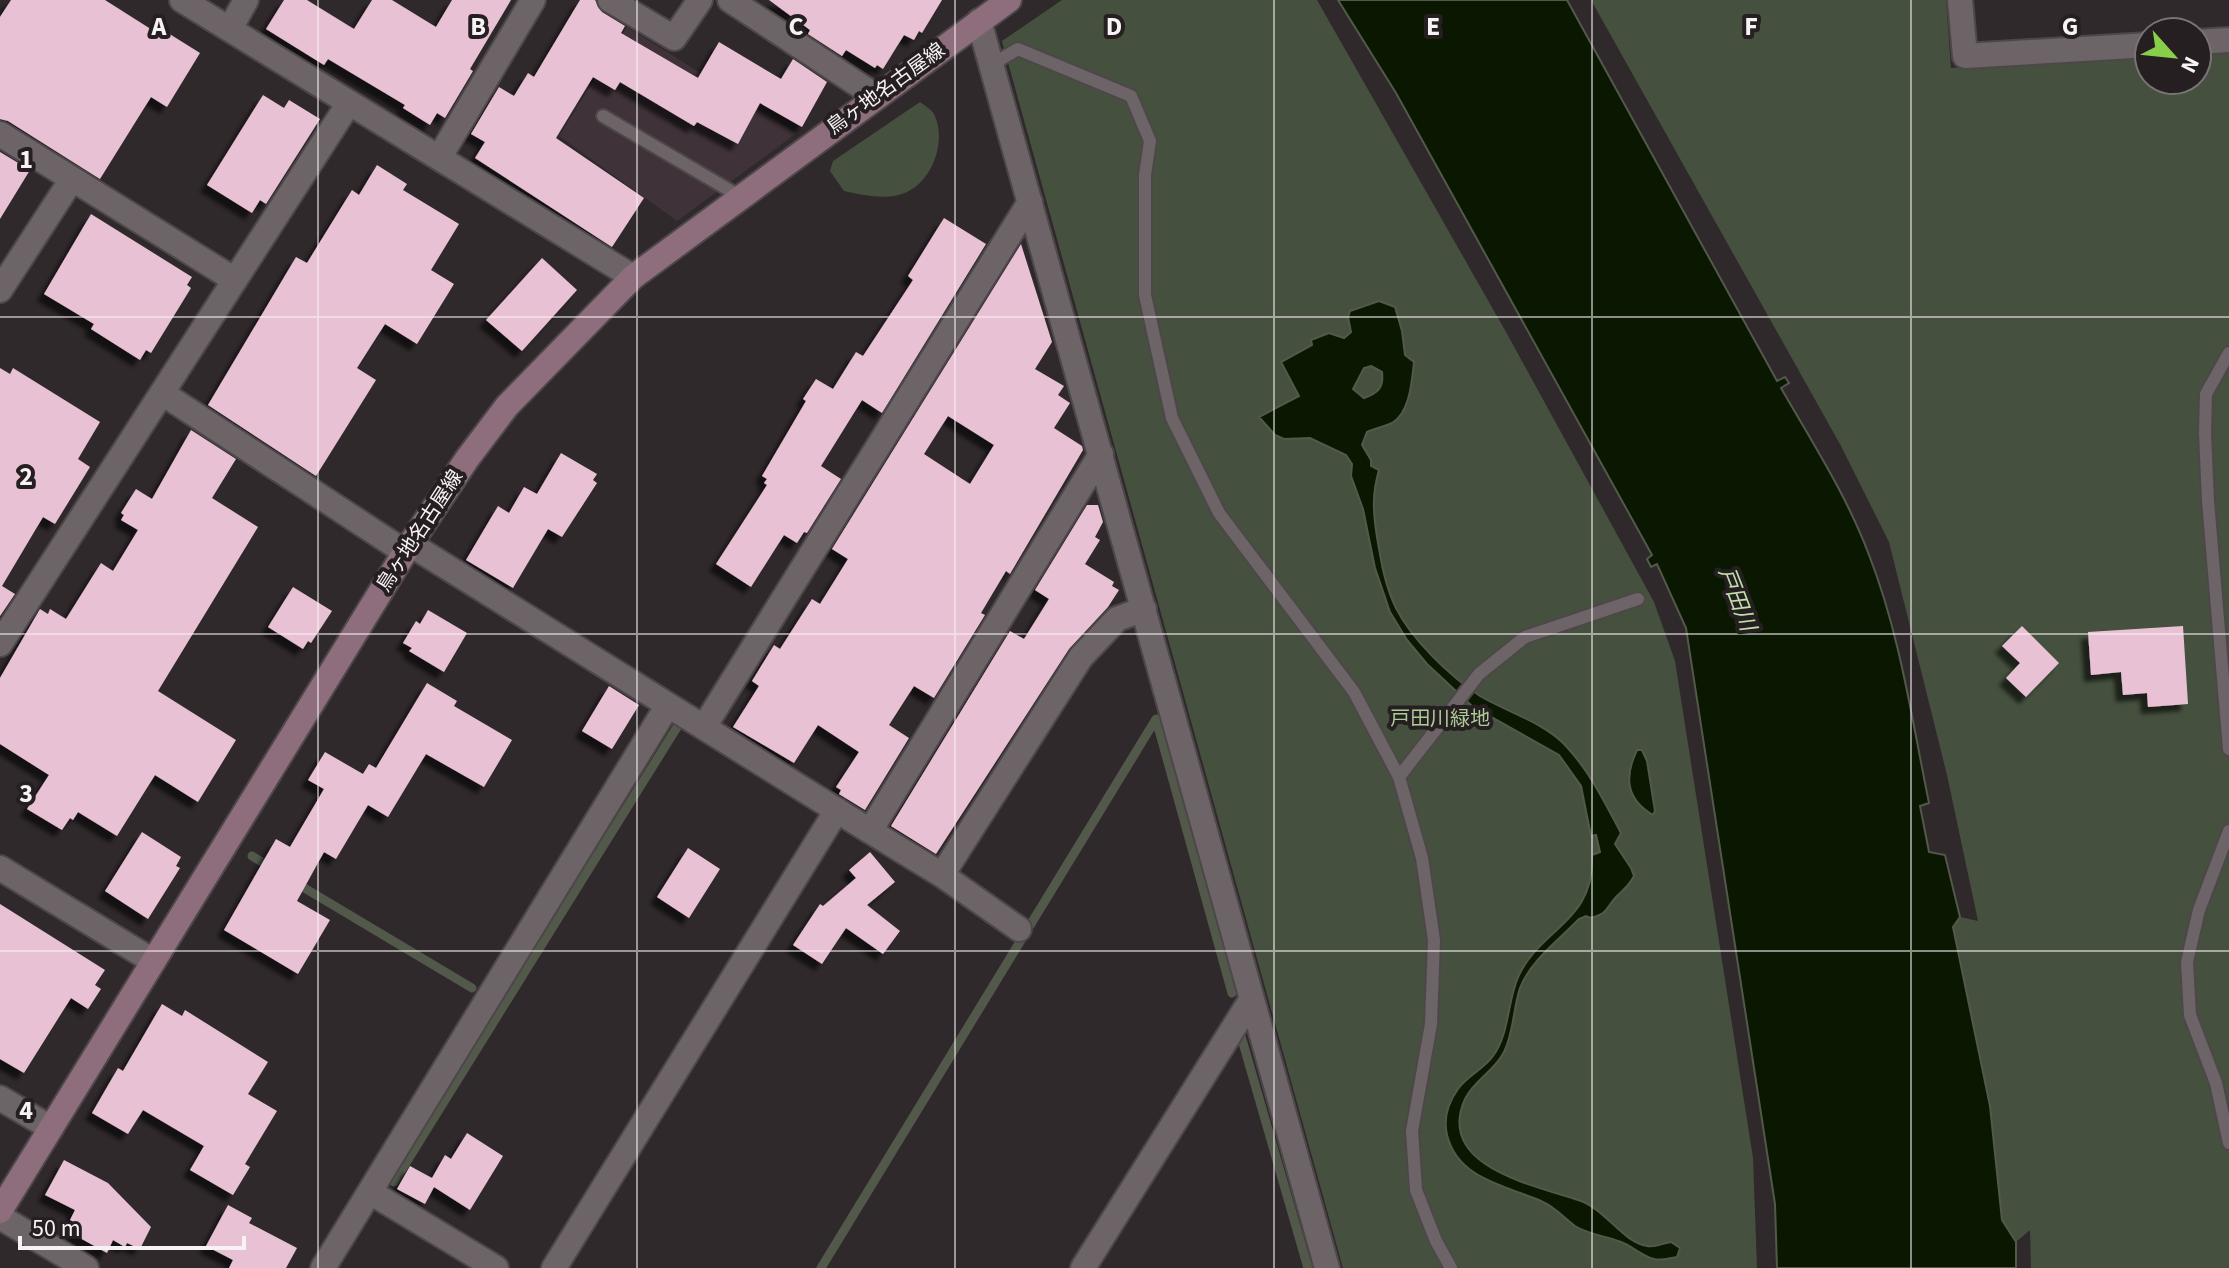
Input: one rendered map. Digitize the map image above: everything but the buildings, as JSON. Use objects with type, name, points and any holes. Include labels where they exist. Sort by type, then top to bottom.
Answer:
[{"type":"main road","name":"鳥ヶ地名古屋線","points":[[0,1214],[408,548],[467,459],[507,406],[633,277],[1009,0]]},
{"type":"street","points":[[182,0],[633,277]]},
{"type":"street","points":[[230,29],[246,0]]},
{"type":"street","points":[[439,158],[533,0]]},
{"type":"street","points":[[610,0],[674,38],[700,0]]},
{"type":"street","points":[[730,0],[877,97]]},
{"type":"street","points":[[1960,0],[1965,56],[2133,46]]},
{"type":"street","points":[[979,21],[1327,1268]]},
{"type":"street","points":[[0,644],[349,103]]},
{"type":"street","points":[[0,134],[235,280]]},
{"type":"street","points":[[0,290],[72,179]]},
{"type":"street","points":[[704,727],[1030,202]]},
{"type":"street","points":[[162,393],[408,548],[942,875],[1019,929]]},
{"type":"street","points":[[870,831],[1101,454]]},
{"type":"street","points":[[942,875],[1081,657],[1117,619],[1144,609]]},
{"type":"street","points":[[323,1268],[668,705]]},
{"type":"street","points":[[554,1268],[837,810]]},
{"type":"street","points":[[0,868],[153,961]]},
{"type":"street","points":[[1083,1268],[1251,1000]]},
{"type":"street","points":[[0,1098],[51,1128]]},
{"type":"street","points":[[370,1192],[496,1268]]},
{"type":"street","points":[[0,1214],[86,1268]]},
{"type":"lane","points":[[991,65],[1018,49],[1131,96],[1150,141],[1145,175],[1145,295],[1172,418],[1219,513],[1354,692],[1399,777],[1422,858],[1434,940],[1431,1024],[1412,1131],[1416,1190],[1436,1241],[1451,1268]]},
{"type":"lane","points":[[603,116],[741,197]]},
{"type":"lane","points":[[2229,353],[2206,394],[2205,433],[2229,749]]},
{"type":"lane","points":[[1399,777],[1479,674],[1525,637],[1638,599]]},
{"type":"lane","points":[[2229,831],[2199,910],[2187,962],[2190,1015],[2216,1083],[2229,1143]]},
{"type":"shaded area","points":[[627,27],[797,133],[677,221],[559,136]]},
{"type":"green space","name":"戸田川緑地","points":[[1062,0],[1317,0],[1506,332],[1654,602],[1675,661],[1753,1158],[1757,1268],[1343,1268],[1002,41]]},
{"type":"green space","points":[[1591,0],[1946,0],[1951,68],[2133,56],[2133,96],[2213,96],[2213,51],[2229,50],[2229,1268],[2031,1268],[2030,1230],[2016,1242],[2002,1220],[1990,1106],[1953,927],[1960,917],[1978,921],[1947,775],[1889,542],[1841,446]]},
{"type":"green space","points":[[920,102],[934,114],[939,135],[935,158],[924,178],[900,195],[876,196],[844,191],[830,171],[833,161]]},
{"type":"water","name":"戸田川","points":[[1338,0],[1567,0],[1777,381],[1785,377],[1789,383],[1781,388],[1860,533],[1880,585],[1897,646],[1929,803],[1920,806],[1929,852],[1945,855],[1960,917],[1953,927],[1990,1106],[2002,1220],[2016,1242],[2016,1268],[1777,1268],[1775,1204],[1686,628],[1657,564],[1651,567],[1647,559],[1652,555],[1396,93]]},
{"type":"water","points":[[1379,301],[1395,307],[1405,355],[1414,362],[1409,396],[1403,412],[1392,423],[1367,432],[1362,445],[1371,466],[1379,470],[1374,495],[1376,528],[1384,573],[1396,608],[1422,645],[1456,678],[1480,696],[1546,730],[1574,755],[1621,833],[1615,844],[1634,876],[1604,912],[1579,919],[1538,960],[1525,978],[1504,1052],[1465,1099],[1459,1122],[1464,1141],[1476,1156],[1493,1169],[1588,1204],[1638,1243],[1653,1246],[1671,1242],[1680,1248],[1677,1257],[1650,1258],[1621,1242],[1580,1229],[1551,1206],[1472,1171],[1461,1162],[1447,1135],[1446,1117],[1452,1100],[1462,1084],[1489,1061],[1499,1047],[1519,975],[1541,945],[1576,910],[1591,877],[1592,855],[1600,852],[1596,835],[1591,836],[1581,786],[1559,755],[1472,706],[1427,664],[1407,640],[1390,612],[1375,568],[1363,509],[1351,476],[1352,464],[1346,455],[1310,438],[1284,439],[1275,435],[1259,417],[1299,396],[1281,362],[1312,345],[1311,340],[1329,333],[1344,338],[1351,332],[1350,311]],"holes":[[[1371,366],[1382,372],[1381,386],[1373,394],[1364,398],[1353,389],[1364,368]]]},
{"type":"water","points":[[1637,750],[1642,750],[1647,761],[1655,811],[1653,815],[1637,802],[1630,787],[1630,769]]},
{"type":"waterway","points":[[821,1268],[1156,719],[1232,993]]},
{"type":"waterway","points":[[394,1182],[679,724]]},
{"type":"waterway","points":[[252,856],[273,869]]},
{"type":"waterway","points":[[296,883],[472,988]]},
{"type":"waterway","points":[[1241,1036],[1308,1268]]}]
